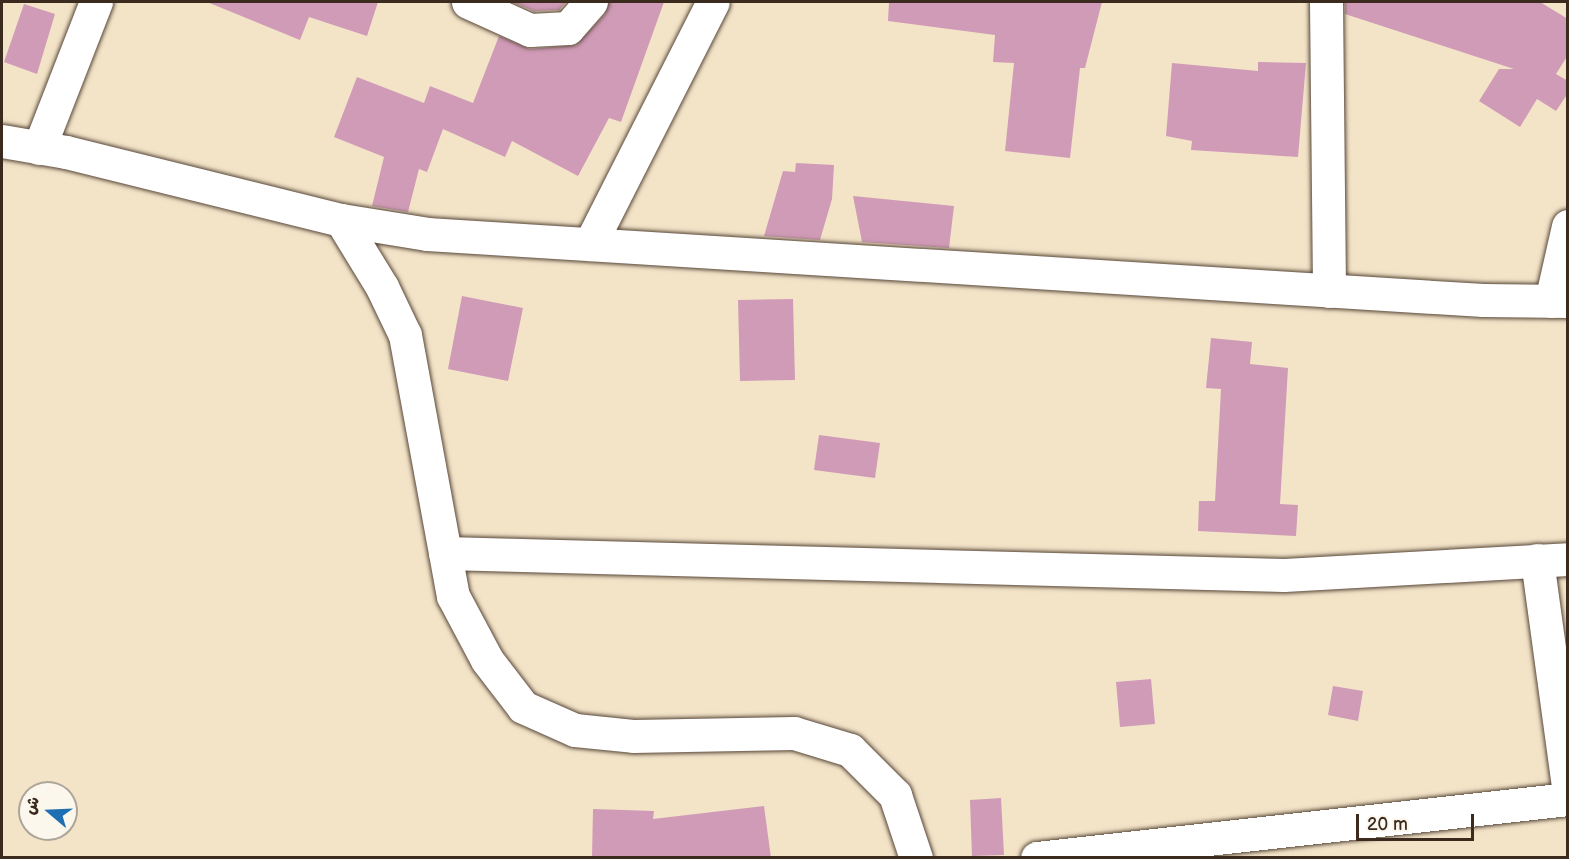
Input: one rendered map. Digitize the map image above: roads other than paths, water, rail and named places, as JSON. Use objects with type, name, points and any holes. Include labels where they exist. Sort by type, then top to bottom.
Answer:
[{"type":"street","points":[[39,148],[96,2]]},
{"type":"street","points":[[468,2],[530,30],[568,28],[591,2]]},
{"type":"street","points":[[590,244],[713,2]]},
{"type":"street","points":[[1326,2],[1329,291]]},
{"type":"street","points":[[2,141],[341,220],[427,234],[1329,291],[1559,301],[1568,226]]},
{"type":"street","points":[[341,220],[382,287],[405,335],[453,596],[487,660],[523,707],[575,730],[633,736],[794,733],[850,750],[895,795],[916,858]]},
{"type":"street","points":[[445,553],[1284,575],[1552,560],[1568,787]]},
{"type":"street","points":[[1037,858],[1568,799]]}]
